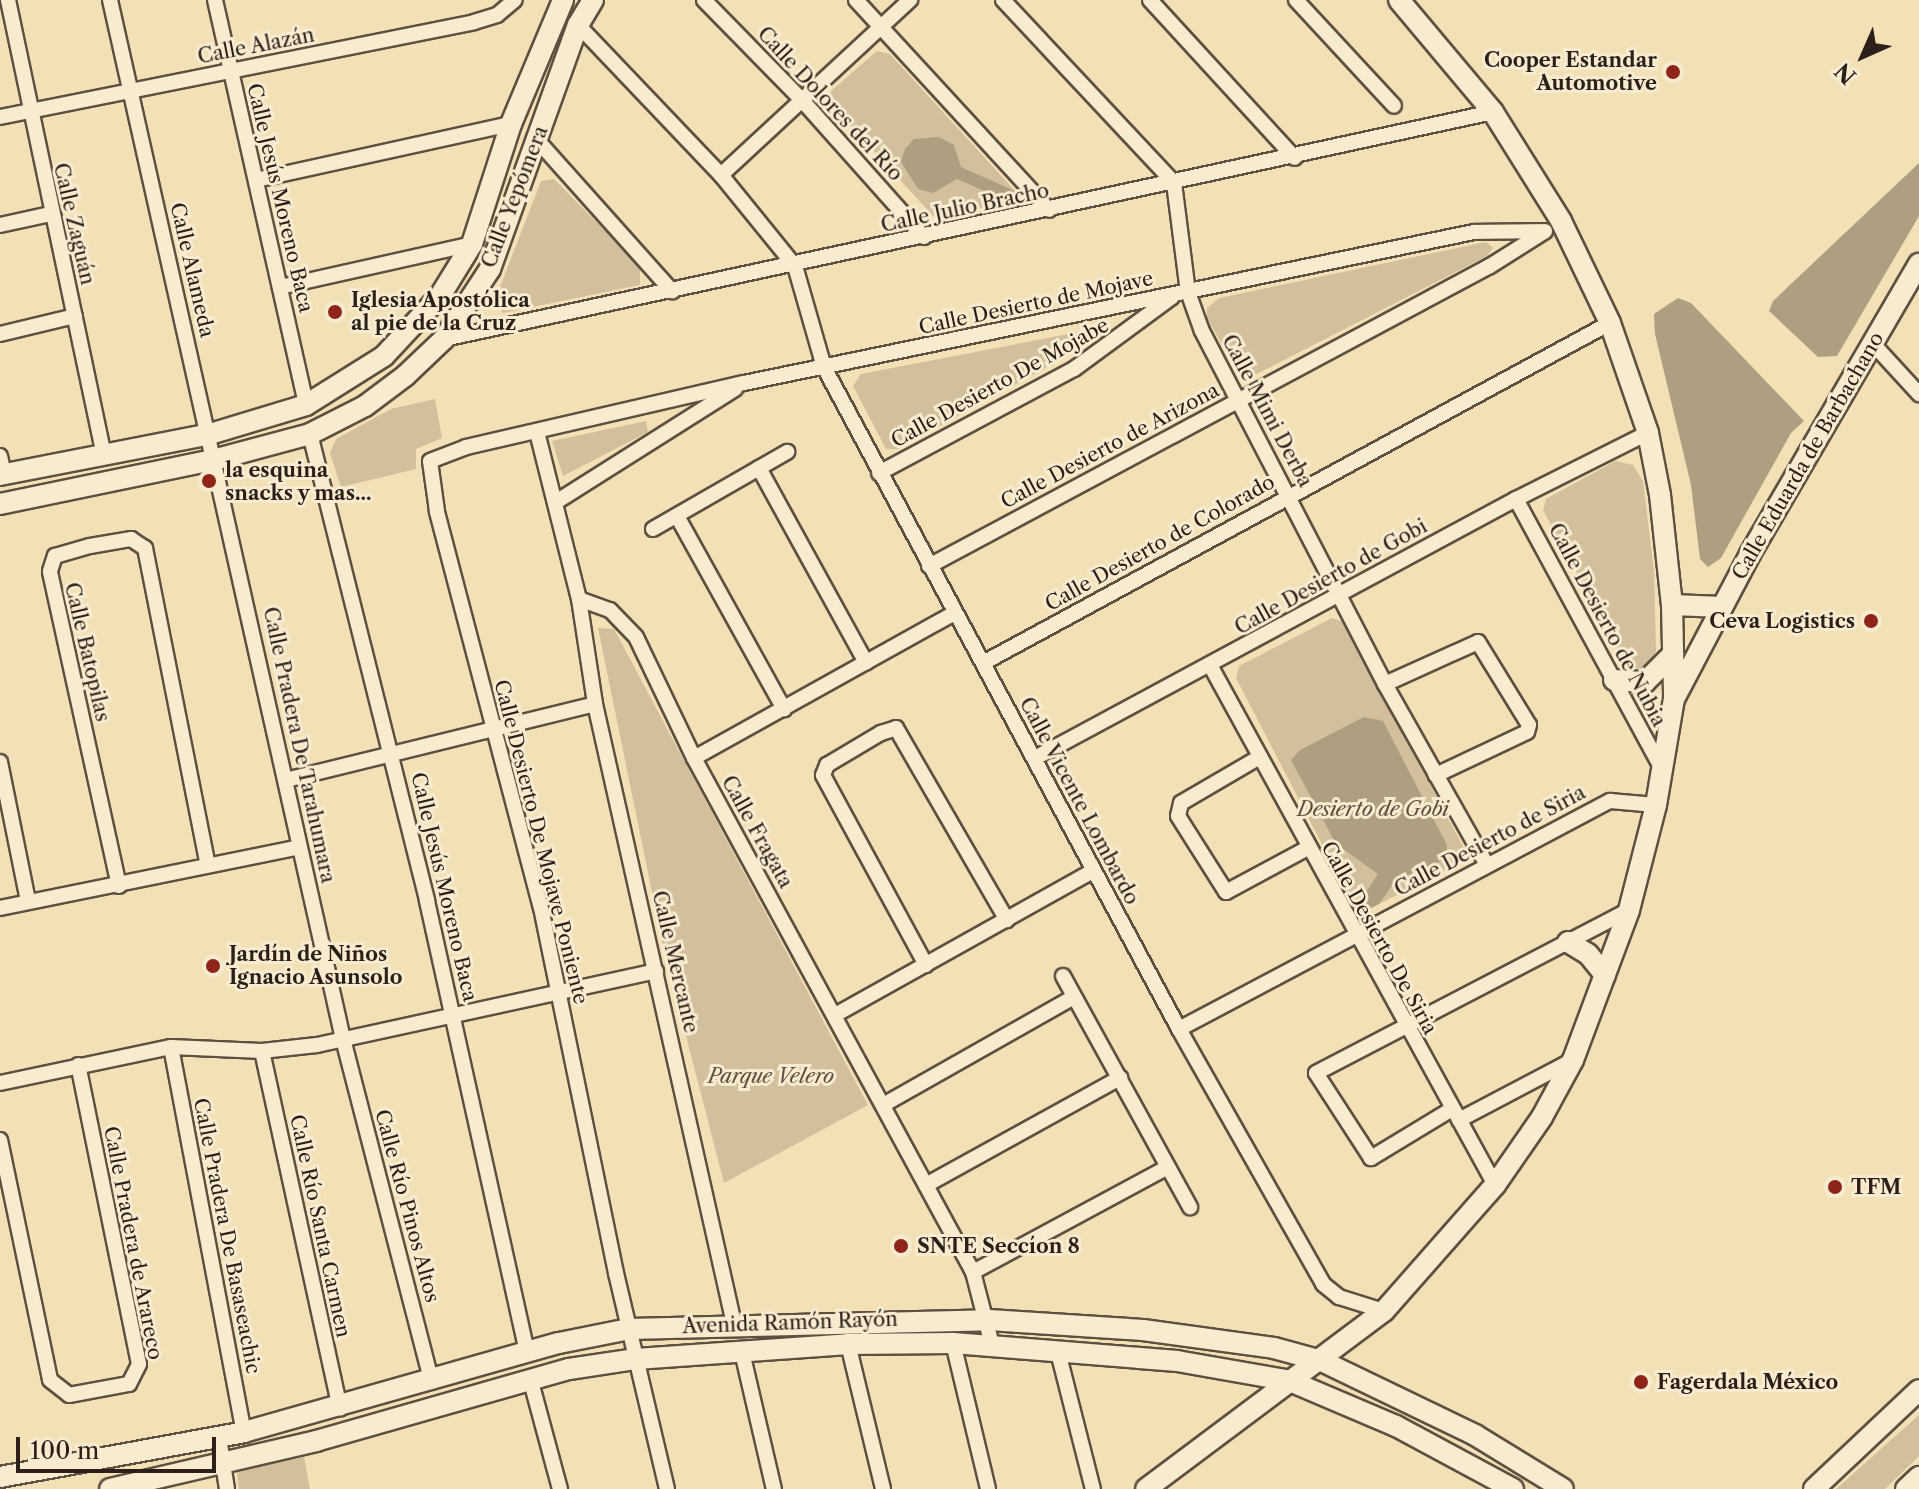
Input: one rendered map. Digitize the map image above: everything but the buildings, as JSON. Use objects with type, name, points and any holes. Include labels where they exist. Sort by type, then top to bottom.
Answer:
[{"type":"main road","name":"Calle Yepómera","points":[[1,469],[104,456],[210,434],[306,405],[354,379],[394,346],[440,296],[472,244],[511,124],[563,0]]},
{"type":"main road","name":"Calle Yepómera","points":[[0,504],[217,459],[310,434],[365,406],[444,339],[490,269],[578,25],[593,0]]},
{"type":"main road","points":[[1399,0],[1493,112],[1553,226],[1610,323],[1648,433],[1672,605],[1674,699]]},
{"type":"main road","name":"Calle Eduarda de Barbachano","points":[[1146,1489],[1290,1381],[1322,1361],[1384,1311],[1495,1185],[1573,1060],[1629,910],[1656,805],[1674,699],[1722,607],[1919,264]]},
{"type":"main road","points":[[1672,605],[1722,607]]},
{"type":"main road","points":[[1614,680],[1645,682],[1673,654]]},
{"type":"main road","points":[[1568,942],[1588,954],[1605,975]]},
{"type":"main road","name":"Avenida Ramón Rayón","points":[[0,1477],[244,1432],[340,1409],[527,1352],[629,1329],[989,1320],[1143,1330],[1274,1348],[1322,1361],[1475,1435],[1563,1489]]},
{"type":"main road","name":"Avenida Ramón Rayón","points":[[110,1489],[143,1485],[224,1464],[530,1378],[636,1359],[848,1344],[953,1343],[1177,1361],[1290,1381],[1396,1426],[1513,1489]]},
{"type":"main road","points":[[1814,1489],[1919,1390]]},
{"type":"main road","points":[[1906,1489],[1919,1477]]},
{"type":"street","name":"Calle Zaguán","points":[[8,0],[50,214],[104,456]]},
{"type":"street","name":"Calle Alameda","points":[[110,0],[128,89],[217,459]]},
{"type":"street","name":"Calle Jesús Moreno Baca","points":[[215,0],[306,405]]},
{"type":"street","name":"Calle Alazán","points":[[0,117],[474,22],[497,15],[515,0]]},
{"type":"street","name":"Calle Dolores del Río","points":[[704,0],[801,99],[924,237]]},
{"type":"street","points":[[856,0],[1049,210]]},
{"type":"street","points":[[721,175],[910,0]]},
{"type":"street","points":[[1003,0],[1174,183]]},
{"type":"street","points":[[1150,0],[1295,158]]},
{"type":"street","points":[[1296,0],[1394,106]]},
{"type":"street","points":[[578,25],[721,175],[795,266]]},
{"type":"street","name":"Calle Julio Bracho","points":[[444,339],[1295,158],[1493,112]]},
{"type":"street","points":[[256,180],[511,124]]},
{"type":"street","points":[[537,140],[672,291]]},
{"type":"street","name":"Calle Mimi Derba","points":[[1174,183],[1182,293],[1342,594],[1385,684],[1486,863]]},
{"type":"street","points":[[0,225],[50,214]]},
{"type":"street","name":"Calle Desierto de Mojave","points":[[537,432],[744,383],[1474,232],[1553,226]]},
{"type":"street","name":"Calle Desierto de Arizona","points":[[929,566],[1238,402],[1553,226]]},
{"type":"street","points":[[280,287],[472,244]]},
{"type":"street","name":"Calle Vicente Lombardo","points":[[795,266],[824,367],[1179,1029],[1323,1284],[1339,1297],[1384,1311]]},
{"type":"street","name":"Calle Desierto De Mojabe","points":[[879,473],[1074,369],[1182,293]]},
{"type":"street","points":[[0,334],[75,316]]},
{"type":"street","name":"Calle Desierto de Colorado","points":[[983,663],[1610,323]]},
{"type":"street","points":[[1874,345],[1919,394]]},
{"type":"street","points":[[556,502],[744,383]]},
{"type":"street","name":"Calle Desierto De Mojave Poniente","points":[[537,432],[442,453],[430,461],[429,480],[560,991],[629,1329],[667,1489]]},
{"type":"street","name":"Calle Mercante","points":[[537,432],[579,599],[595,704],[734,1324]]},
{"type":"street","name":"Calle Desierto de Gobi","points":[[1035,758],[1516,499],[1648,433]]},
{"type":"street","name":"Calle Jesús Moreno Baca","points":[[310,434],[454,1017],[527,1352]]},
{"type":"street","points":[[653,529],[787,452]]},
{"type":"street","name":"Calle Pradera De Tarahumara","points":[[217,459],[343,1039]]},
{"type":"street","points":[[759,468],[866,663]]},
{"type":"street","name":"Calle Desierto de Nubia","points":[[1516,499],[1662,771]]},
{"type":"street","points":[[677,516],[784,709]]},
{"type":"street","name":"Calle Batopilas","points":[[119,886],[50,571],[55,556],[90,546],[131,539],[145,548],[208,865]]},
{"type":"street","name":"Calle Fragata","points":[[579,599],[610,610],[636,637],[694,758],[973,1272],[989,1320],[992,1345]]},
{"type":"street","points":[[694,758],[954,613]]},
{"type":"street","points":[[1385,684],[1478,642],[1529,725],[1527,732],[1436,775]]},
{"type":"street","name":"Calle Desierto De Siria","points":[[1210,665],[1306,849],[1495,1185]]},
{"type":"street","points":[[286,780],[595,704]]},
{"type":"street","points":[[926,965],[823,775],[827,765],[896,728],[1007,920]]},
{"type":"street","points":[[1258,758],[1181,803],[1178,816],[1226,892],[1306,849]]},
{"type":"street","points":[[0,762],[28,901]]},
{"type":"street","name":"Calle Desierto de Siria","points":[[1179,1029],[1486,863],[1610,801],[1656,805]]},
{"type":"street","points":[[0,908],[299,847]]},
{"type":"street","points":[[835,1015],[1093,871]]},
{"type":"street","points":[[1573,1060],[1456,1114],[1371,1158],[1317,1077],[1322,1067],[1629,910]]},
{"type":"street","points":[[0,1083],[171,1047],[262,1051],[343,1039],[656,971]]},
{"type":"street","points":[[1063,976],[1190,1207]]},
{"type":"street","points":[[883,1105],[1074,997]]},
{"type":"street","name":"Calle Río Pinos Altos","points":[[343,1039],[432,1382]]},
{"type":"street","name":"Calle Pradera De Basaseachic","points":[[171,1047],[244,1432]]},
{"type":"street","name":"Calle Río Santa Carmen","points":[[262,1051],[340,1409]]},
{"type":"street","name":"Calle Pradera de Arareco","points":[[0,1140],[50,1380],[69,1395],[129,1384],[139,1364],[78,1065]]},
{"type":"street","points":[[926,1185],[1120,1078]]},
{"type":"street","points":[[973,1272],[1168,1167]]},
{"type":"street","points":[[953,1343],[988,1489]]},
{"type":"street","points":[[848,1344],[883,1489]]},
{"type":"street","points":[[742,1352],[774,1489]]},
{"type":"street","points":[[1058,1352],[1093,1489]]},
{"type":"street","points":[[530,1378],[560,1489]]},
{"type":"street","points":[[219,1437],[227,1489]]},
{"type":"green space","points":[[877,51],[890,54],[1015,191],[1011,203],[933,216],[830,103],[831,91]]},
{"type":"green space","points":[[554,179],[640,266],[640,285],[503,313],[495,300],[541,181]]},
{"type":"green space","points":[[1486,242],[1493,248],[1487,256],[1243,381],[1207,318],[1207,308],[1219,298]]},
{"type":"green space","points":[[1084,331],[1087,345],[898,449],[886,449],[853,386],[861,374]]},
{"type":"green space","points":[[435,399],[442,438],[416,449],[416,469],[341,487],[330,453],[336,439],[391,409]]},
{"type":"green space","points":[[646,421],[648,432],[563,476],[552,441]]},
{"type":"green space","points":[[1615,461],[1633,465],[1643,481],[1654,571],[1656,651],[1651,667],[1640,670],[1625,663],[1543,510],[1546,499]]},
{"type":"green space","name":"Desierto de Gobi","points":[[1332,618],[1344,622],[1466,852],[1459,864],[1367,910],[1355,908],[1236,678],[1239,666]]},
{"type":"green space","name":"Parque Velero","points":[[598,628],[614,629],[868,1105],[724,1183],[664,951]]},
{"type":"green space","points":[[1919,1415],[1919,1456],[1885,1489],[1836,1489]]},
{"type":"green space","points":[[304,1457],[310,1489],[239,1489],[237,1470]]},
{"type":"shaded area","points":[[939,137],[954,145],[961,167],[1015,191],[1011,203],[957,179],[933,193],[918,189],[901,162],[905,149],[914,139]]},
{"type":"shaded area","points":[[1919,163],[1919,216],[1837,356],[1818,357],[1769,311],[1773,301]]},
{"type":"shaded area","points":[[1678,298],[1691,303],[1804,421],[1791,433],[1721,558],[1708,567],[1700,559],[1691,485],[1655,334],[1654,314]]},
{"type":"shaded area","points":[[1364,717],[1383,721],[1447,845],[1446,859],[1395,881],[1379,904],[1367,910],[1355,908],[1378,874],[1336,844],[1291,760],[1300,750]]},
{"type":"place","name":"Cooper Estandar Automotive","points":[[1673,72]]},
{"type":"place","name":"Iglesia Apostólica al pie de la Cruz","points":[[335,312]]},
{"type":"place","name":"la esquina snacks y mas...","points":[[209,481]]},
{"type":"place","name":"Ceva Logistics","points":[[1871,621]]},
{"type":"place","name":"Jardín de Niños Ignacio Asunsolo","points":[[213,966]]},
{"type":"place","name":"TFM","points":[[1835,1187]]},
{"type":"place","name":"SNTE Seccíon 8","points":[[901,1246]]},
{"type":"place","name":"Fagerdala México","points":[[1641,1382]]}]
